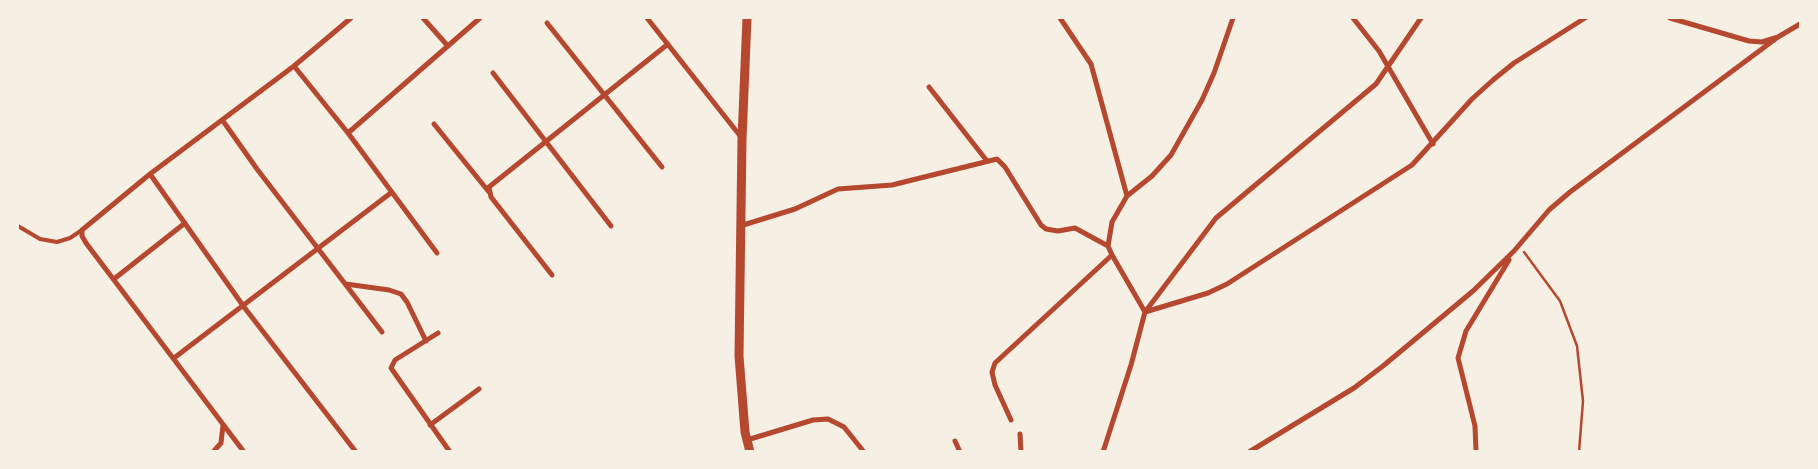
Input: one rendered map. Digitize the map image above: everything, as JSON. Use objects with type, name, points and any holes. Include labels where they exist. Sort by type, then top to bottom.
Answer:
[{"type":"street","points":[[244,452],[86,243],[82,236],[82,230],[150,174],[294,66],[351,18]]},
{"type":"street","points":[[423,18],[447,45]]},
{"type":"street","points":[[348,133],[480,18]]},
{"type":"street","points":[[647,18],[742,139]]},
{"type":"street","points":[[747,18],[742,139],[739,356],[747,440],[750,452]]},
{"type":"street","points":[[1060,18],[1091,64],[1127,196]]},
{"type":"street","points":[[1145,312],[1108,246],[1112,222],[1127,196],[1162,167],[1175,147],[1206,91],[1233,18]]},
{"type":"street","points":[[1353,18],[1368,35],[1389,66],[1432,144]]},
{"type":"street","points":[[1103,452],[1131,365],[1145,312],[1216,218],[1304,142],[1368,91],[1389,66],[1421,18]]},
{"type":"street","points":[[1145,312],[1208,293],[1227,284],[1412,165],[1492,80],[1514,63],[1585,18]]},
{"type":"street","points":[[1670,18],[1749,41],[1762,42],[1778,37]]},
{"type":"street","points":[[547,22],[662,167]]},
{"type":"street","points":[[1250,452],[1369,378],[1473,291],[1514,251],[1550,210],[1570,192],[1778,37],[1800,24]]},
{"type":"street","points":[[489,192],[492,183],[668,44]]},
{"type":"street","points":[[294,66],[348,133],[437,253]]},
{"type":"street","points":[[492,73],[611,226]]},
{"type":"street","points":[[928,87],[987,161]]},
{"type":"street","points":[[223,121],[257,169],[382,332]]},
{"type":"street","points":[[434,124],[552,275]]},
{"type":"street","points":[[740,226],[795,209],[838,189],[899,183],[997,159],[1002,163],[1041,225],[1046,229],[1058,231],[1075,228],[1108,246]]},
{"type":"street","points":[[150,174],[244,306],[356,452]]},
{"type":"street","points":[[174,358],[392,192]]},
{"type":"street","points":[[114,279],[185,223]]},
{"type":"street","points":[[1476,452],[1475,426],[1460,371],[1459,351],[1466,330],[1514,251]]},
{"type":"street","points":[[1011,420],[995,385],[992,372],[995,363],[1112,255]]},
{"type":"street","points":[[346,284],[389,290],[401,294],[407,302],[426,341]]},
{"type":"street","points":[[438,333],[395,360],[390,368],[450,452]]},
{"type":"street","points":[[430,425],[479,389]]},
{"type":"street","points":[[747,440],[813,420],[828,419],[844,427],[864,452]]},
{"type":"street","points":[[213,452],[221,443],[223,425]]},
{"type":"street","points":[[1020,434],[1021,452]]},
{"type":"street","points":[[955,441],[960,452]]},
{"type":"lane","points":[[18,226],[40,239],[57,242],[70,238],[82,230]]},
{"type":"path","points":[[1519,245],[1560,301],[1577,346],[1583,401],[1579,452]]}]
